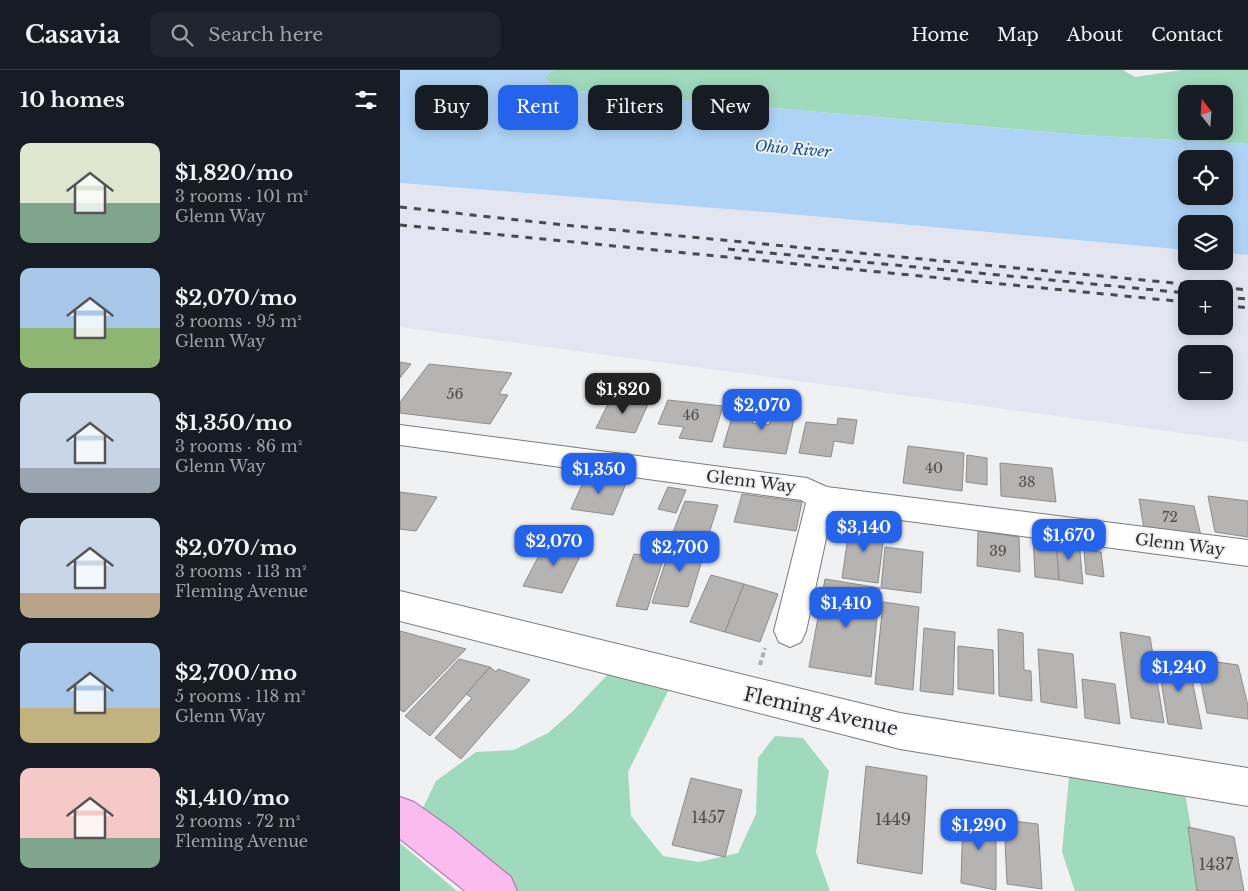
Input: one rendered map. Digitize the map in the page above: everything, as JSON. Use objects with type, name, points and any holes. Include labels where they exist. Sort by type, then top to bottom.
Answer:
[{"type":"main road","points":[[400,816],[438,843],[497,891]]},
{"type":"street","name":"Glenn Way","points":[[400,435],[807,488],[821,498],[1248,553]]},
{"type":"street","points":[[778,637],[821,498]]},
{"type":"street","name":"Fleming Avenue","points":[[400,606],[900,731],[1248,787]]},
{"type":"path","points":[[751,695],[778,637]]},
{"type":"shaded area","points":[[400,183],[778,213],[1178,249],[1178,270],[1233,270],[1233,254],[1248,255],[1248,442],[400,327]]},
{"type":"green space","points":[[555,70],[1123,70],[1135,77],[1182,70],[1248,70],[1248,144],[1081,135],[769,108],[769,85],[692,85],[692,101],[682,100],[682,85],[588,85],[588,92],[578,91],[578,85],[553,85],[544,78],[551,71]]},
{"type":"green space","points":[[615,667],[672,683],[628,772],[631,816],[663,856],[699,862],[738,853],[756,814],[758,758],[775,736],[803,738],[829,771],[816,852],[830,891],[516,891],[420,814],[436,781],[476,752],[514,750],[548,733],[572,712]]},
{"type":"green space","points":[[1086,760],[1182,776],[1200,878],[1197,891],[1075,891],[1062,852],[1069,777]]},
{"type":"green space","points":[[400,843],[457,891],[400,891]]},
{"type":"water","name":"Ohio River","points":[[400,70],[555,70],[551,71],[544,78],[553,85],[498,85],[498,130],[578,130],[578,91],[588,92],[588,130],[682,130],[682,100],[692,101],[692,130],[769,130],[769,108],[1081,135],[1248,144],[1248,255],[1233,254],[1233,215],[1178,215],[1178,249],[778,213],[400,183]]},
{"type":"building","points":[[400,362],[411,364],[400,378]]},
{"type":"building","points":[[429,364],[512,373],[499,394],[508,395],[490,424],[400,413],[400,402]]},
{"type":"building","points":[[611,398],[649,402],[635,433],[596,428]]},
{"type":"building","points":[[668,400],[723,406],[712,442],[679,438],[684,427],[658,424]]},
{"type":"building","points":[[775,404],[797,406],[786,454],[723,447],[734,411],[755,413],[752,423],[769,425]]},
{"type":"building","points":[[838,418],[857,420],[853,444],[834,441],[831,457],[799,453],[806,422],[837,425]]},
{"type":"building","points":[[908,446],[964,453],[962,491],[903,483]]},
{"type":"building","points":[[967,455],[987,458],[987,485],[966,482]]},
{"type":"building","points":[[1000,463],[1052,468],[1056,502],[1001,496]]},
{"type":"building","points":[[586,476],[627,481],[613,515],[571,509]]},
{"type":"building","points":[[668,487],[686,490],[676,513],[658,509]]},
{"type":"building","points":[[400,492],[437,497],[416,531],[400,529]]},
{"type":"building","points":[[742,494],[802,502],[796,531],[734,522]]},
{"type":"building","points":[[1208,496],[1248,501],[1248,537],[1215,532]]},
{"type":"building","points":[[1139,499],[1194,506],[1201,536],[1144,529]]},
{"type":"building","points":[[685,501],[718,505],[707,540],[672,535]]},
{"type":"building","points":[[850,523],[885,527],[878,583],[842,578]]},
{"type":"building","points":[[978,531],[1019,537],[1020,572],[977,566]]},
{"type":"building","points":[[1033,535],[1056,539],[1059,580],[1035,577]]},
{"type":"building","points":[[673,539],[707,543],[688,607],[652,603]]},
{"type":"building","points":[[1056,539],[1079,542],[1083,584],[1059,580]]},
{"type":"building","points":[[546,542],[584,548],[562,593],[523,586]]},
{"type":"building","points":[[885,547],[923,552],[921,593],[881,588]]},
{"type":"building","points":[[1084,550],[1101,552],[1104,577],[1086,574]]},
{"type":"building","points":[[634,554],[664,557],[647,610],[616,606]]},
{"type":"building","points":[[711,575],[744,584],[725,632],[690,622]]},
{"type":"building","points":[[825,579],[880,588],[871,677],[809,667]]},
{"type":"building","points":[[744,584],[778,594],[760,642],[725,632]]},
{"type":"building","points":[[883,602],[919,607],[913,690],[875,684]]},
{"type":"building","points":[[924,628],[955,632],[953,695],[920,691]]},
{"type":"building","points":[[998,629],[1023,633],[1024,670],[1031,671],[1032,701],[999,696]]},
{"type":"building","points":[[400,631],[466,649],[404,712],[400,710]]},
{"type":"building","points":[[1120,632],[1150,637],[1164,723],[1131,718]]},
{"type":"building","points":[[958,646],[993,650],[994,694],[958,689]]},
{"type":"building","points":[[1038,649],[1073,654],[1077,708],[1041,702]]},
{"type":"building","points":[[1157,656],[1188,660],[1202,729],[1168,724]]},
{"type":"building","points":[[459,659],[490,667],[430,736],[405,716]]},
{"type":"building","points":[[1196,659],[1238,665],[1248,706],[1248,719],[1207,713]]},
{"type":"building","points":[[490,667],[496,672],[498,669],[530,680],[461,759],[435,738],[472,698],[466,694]]},
{"type":"building","points":[[1082,679],[1115,684],[1120,724],[1085,718]]},
{"type":"building","points":[[866,766],[927,776],[922,874],[857,863]]},
{"type":"building","points":[[691,778],[742,790],[725,857],[672,845]]},
{"type":"building","points":[[963,811],[996,817],[996,890],[961,883]]},
{"type":"building","points":[[1004,820],[1038,824],[1042,889],[1007,884]]},
{"type":"building","points":[[1188,827],[1234,837],[1244,891],[1197,891]]},
{"type":"railway","points":[[400,207],[564,225],[1248,290]]},
{"type":"railway","points":[[400,225],[1178,301]]},
{"type":"railway","points":[[728,249],[1178,292]]},
{"type":"railway","points":[[1233,298],[1248,299]]},
{"type":"railway","points":[[1233,306],[1248,308]]}]
